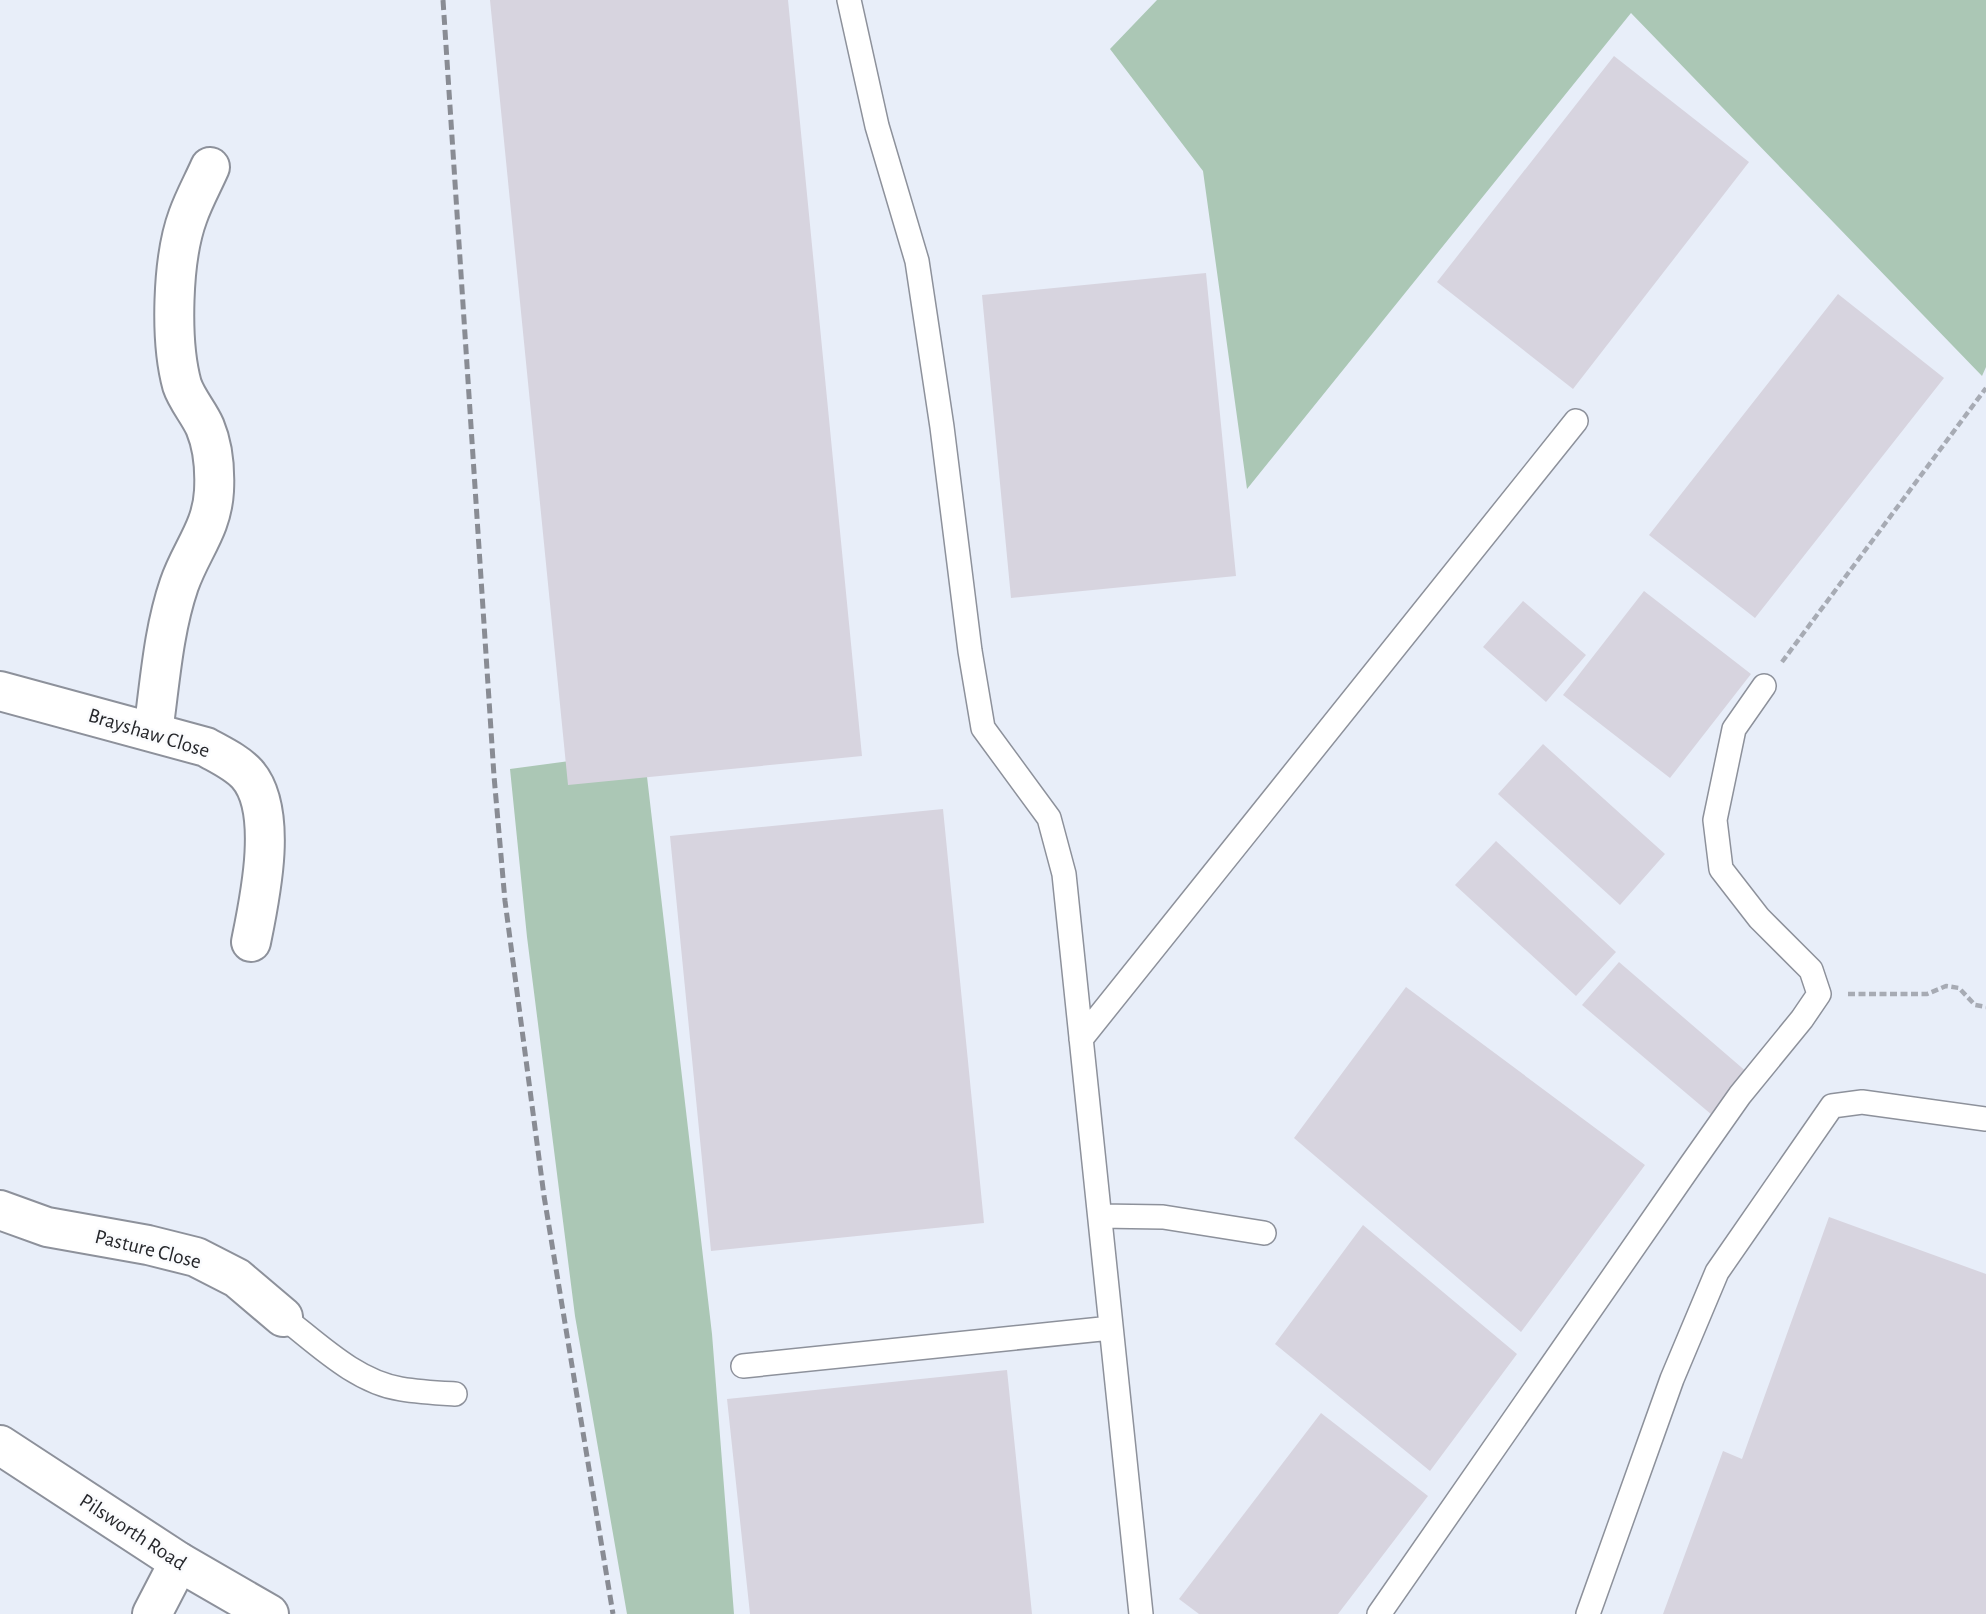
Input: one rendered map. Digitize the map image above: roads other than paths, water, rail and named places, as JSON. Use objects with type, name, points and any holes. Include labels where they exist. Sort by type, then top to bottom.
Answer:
[{"type":"street","points":[[153,732],[169,620],[190,558],[204,535],[212,512],[212,458],[206,428],[183,387],[177,353],[175,310],[178,257],[187,218],[211,167]]},
{"type":"street","name":"Brayshaw Close","points":[[0,691],[206,747],[231,760],[247,775],[258,793],[264,812],[265,839],[257,916],[251,942]]},
{"type":"street","name":"Pasture Close","points":[[0,1210],[47,1227],[148,1245],[196,1257],[237,1278],[283,1317]]},
{"type":"street","name":"Pilsworth Road","points":[[0,1445],[179,1562],[269,1614]]},
{"type":"street","points":[[152,1614],[179,1562]]},
{"type":"lane","points":[[849,0],[877,126],[917,261],[983,728],[1049,818],[1064,874],[1141,1614]]},
{"type":"lane","points":[[1082,1039],[1576,421]]},
{"type":"lane","points":[[1379,1614],[1740,1095],[1802,1019],[1819,993],[1811,970],[1759,918],[1721,869],[1715,820],[1734,729],[1765,687]]},
{"type":"lane","points":[[1588,1614],[1672,1379],[1717,1272],[1832,1106],[1862,1102],[1986,1119]]},
{"type":"lane","points":[[1100,1216],[1163,1216],[1264,1233]]},
{"type":"lane","points":[[283,1317],[340,1362],[378,1381],[399,1389],[455,1394]]},
{"type":"lane","points":[[743,1366],[1111,1328]]},
{"type":"railway","points":[[443,0],[494,776],[505,901],[544,1196],[613,1614]]}]
